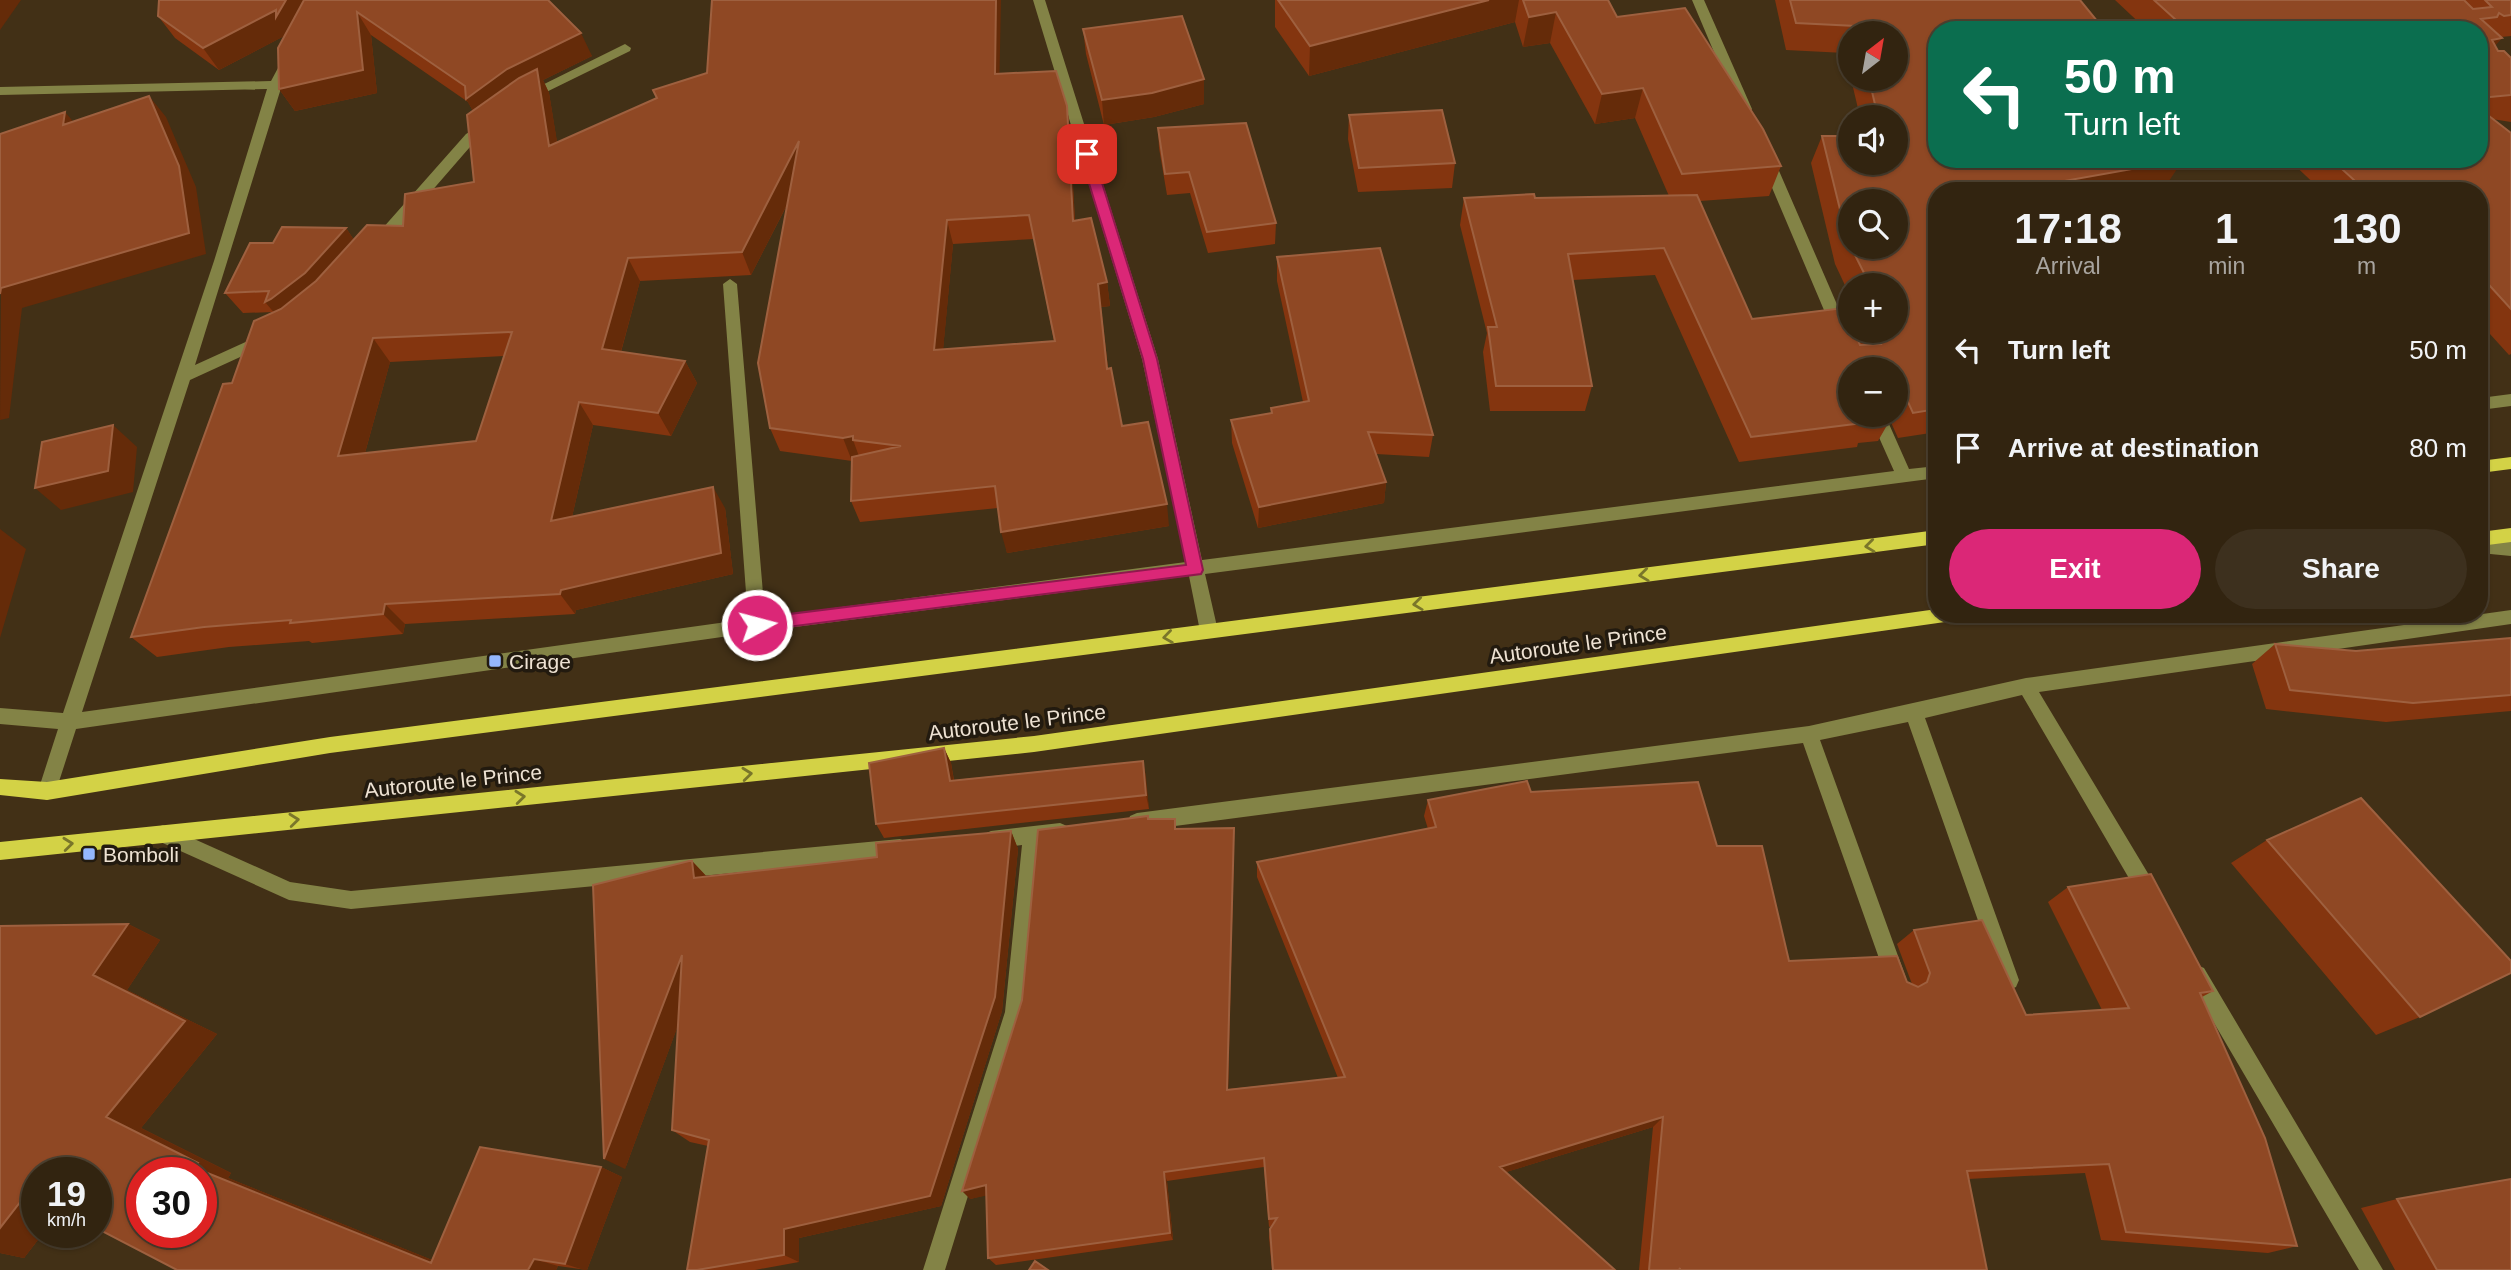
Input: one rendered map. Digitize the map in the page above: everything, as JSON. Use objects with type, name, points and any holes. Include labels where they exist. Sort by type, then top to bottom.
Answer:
[{"type":"main road","points":[[2488,466],[2511,463]]},
{"type":"main road","points":[[2488,538],[2511,535]]},
{"type":"main road","points":[[0,787],[47,791],[330,745],[1928,538]]},
{"type":"main road","name":"Autoroute le Prince","points":[[0,851],[1034,744],[1928,617]]},
{"type":"street","points":[[1039,0],[1150,359],[1209,631]]},
{"type":"street","points":[[1698,0],[1852,357]]},
{"type":"street","points":[[373,248],[471,137],[508,109],[625,48]]},
{"type":"street","points":[[47,791],[184,376],[275,85],[295,49]]},
{"type":"street","points":[[0,91],[275,85]]},
{"type":"street","points":[[730,284],[757,625]]},
{"type":"street","points":[[184,376],[282,332]]},
{"type":"street","points":[[2488,403],[2511,400]]},
{"type":"street","points":[[1882,427],[1903,476]]},
{"type":"street","points":[[0,716],[69,722],[757,625],[1928,473]]},
{"type":"street","points":[[2488,548],[2511,549]]},
{"type":"street","points":[[2488,620],[2511,617]]},
{"type":"street","points":[[1116,825],[1809,734],[1914,713],[2026,686],[2469,623]]},
{"type":"street","points":[[2026,686],[2160,912]]},
{"type":"street","points":[[1914,713],[2009,980]]},
{"type":"street","points":[[1809,734],[1900,988]]},
{"type":"street","points":[[977,841],[1074,830]]},
{"type":"street","points":[[163,834],[289,891],[351,900],[921,846]]},
{"type":"street","points":[[934,1270],[1015,1012],[1032,836]]},
{"type":"street","points":[[2189,960],[2372,1270]]},
{"type":"building","points":[[159,0],[286,0],[276,17],[276,10],[203,48],[158,16]]},
{"type":"building","points":[[304,0],[548,0],[581,33],[507,69],[466,99],[465,86],[357,12],[363,70],[279,89],[278,48]]},
{"type":"building","points":[[712,0],[996,0],[995,74],[1056,71],[1067,106],[1073,221],[1091,218],[1107,282],[1098,284],[1107,369],[1111,368],[1122,426],[1148,422],[1167,504],[1001,532],[995,486],[851,501],[852,457],[901,446],[853,440],[853,436],[843,438],[770,428],[758,363],[799,141],[742,252],[628,258],[602,349],[685,361],[658,413],[579,402],[551,521],[713,487],[721,553],[561,590],[560,594],[385,604],[383,614],[290,623],[291,620],[204,627],[131,637],[223,384],[232,383],[254,321],[281,309],[316,281],[367,225],[403,226],[405,194],[474,182],[467,115],[519,78],[537,69],[549,146],[657,98],[653,90],[707,73]],"holes":[[[1029,215],[1055,341],[934,350],[947,220]],[[512,332],[476,441],[338,456],[373,338]]]},
{"type":"building","points":[[1278,0],[1489,0],[1310,46]]},
{"type":"building","points":[[1523,0],[1608,0],[1617,17],[1685,8],[1763,129],[1781,166],[1682,174],[1643,88],[1602,94],[1556,12],[1529,17]]},
{"type":"building","points":[[1790,0],[2080,0],[2097,21],[1928,21],[1928,168],[2138,168],[2059,182],[1928,182],[1928,410],[1913,413],[1908,402],[1908,357],[1838,357],[1838,426],[1751,437],[1664,248],[1568,254],[1592,386],[1496,386],[1488,327],[1497,327],[1464,198],[1534,194],[1535,198],[1697,195],[1752,319],[1838,309],[1838,343],[1908,343],[1908,273],[1864,273],[1857,259],[1908,259],[1908,189],[1838,189],[1838,201],[1822,136],[1838,136],[1838,175],[1908,175],[1908,105],[1875,105],[1872,91],[1908,91],[1908,21],[1838,21],[1838,25],[1796,23]]},
{"type":"building","points":[[2154,0],[2464,0],[2473,9],[2492,7],[2485,0],[2511,0],[2511,15],[2504,16],[2499,13],[2497,17],[2481,19],[2483,21],[2177,21]]},
{"type":"building","points":[[1182,16],[1204,79],[1152,93],[1102,100],[1083,29]]},
{"type":"building","points":[[2488,25],[2502,38],[2492,40],[2498,51],[2504,51],[2511,58],[2511,95],[2488,97]]},
{"type":"building","points":[[149,96],[179,166],[189,233],[1,288],[0,294],[0,134],[65,112],[63,125]]},
{"type":"building","points":[[1442,110],[1455,163],[1359,168],[1349,115]]},
{"type":"building","points":[[2488,115],[2511,133],[2511,309],[2488,284],[2488,182],[2356,182],[2341,168],[2488,168]]},
{"type":"building","points":[[1246,123],[1276,223],[1207,232],[1189,172],[1165,174],[1158,128]]},
{"type":"building","points":[[282,227],[346,228],[305,273],[271,299],[265,302],[269,291],[225,293],[250,243],[273,243]]},
{"type":"building","points":[[1380,248],[1433,435],[1368,432],[1386,482],[1259,507],[1231,420],[1272,413],[1271,408],[1309,401],[1277,257]]},
{"type":"building","points":[[113,425],[108,471],[35,488],[42,442]]},
{"type":"building","points":[[2511,638],[2511,695],[2413,703],[2290,690],[2275,644],[2356,651]]},
{"type":"building","points":[[944,748],[950,781],[1143,761],[1146,795],[876,824],[869,763]]},
{"type":"building","points":[[1527,781],[1531,792],[1698,782],[1717,846],[1762,846],[1789,961],[1897,956],[1907,982],[1918,987],[1927,982],[1930,973],[1914,930],[1982,920],[2026,1015],[2129,1008],[2068,887],[2151,874],[2213,991],[2200,993],[2265,1138],[2297,1246],[2126,1232],[2109,1164],[1967,1171],[1987,1270],[1649,1270],[1663,1117],[1500,1167],[1615,1270],[1273,1270],[1270,1229],[1277,1218],[1269,1219],[1264,1158],[1164,1172],[1170,1233],[988,1258],[986,1185],[962,1191],[1022,1000],[1038,830],[1148,816],[1148,819],[1175,819],[1175,829],[1234,828],[1227,1090],[1345,1077],[1257,862],[1436,827],[1428,800]]},
{"type":"building","points":[[2361,798],[2511,961],[2511,973],[2420,1017],[2267,840]]},
{"type":"building","points":[[1011,831],[995,997],[930,1196],[784,1229],[784,1255],[687,1270],[709,1140],[672,1130],[682,955],[604,1159],[593,885],[689,861],[692,861],[694,878],[877,857],[876,843]]},
{"type":"building","points":[[128,924],[93,975],[185,1021],[106,1117],[186,1157],[126,1157],[126,1244],[112,1236],[112,1157],[21,1157],[21,1201],[0,1228],[0,926]]},
{"type":"building","points":[[480,1147],[601,1167],[565,1264],[534,1259],[528,1270],[177,1270],[135,1248],[217,1248],[217,1177],[431,1263]]},
{"type":"building","points":[[2511,1179],[2511,1270],[2437,1270],[2397,1199]]},
{"type":"building","points":[[1035,1261],[1048,1270],[1029,1270]]},
{"type":"place","name":"Cirage","points":[[495,661]]},
{"type":"place","name":"Bomboli","points":[[89,854]]},
{"type":"route","points":[[757,625],[1195,570],[1150,359],[1087,154]]}]
